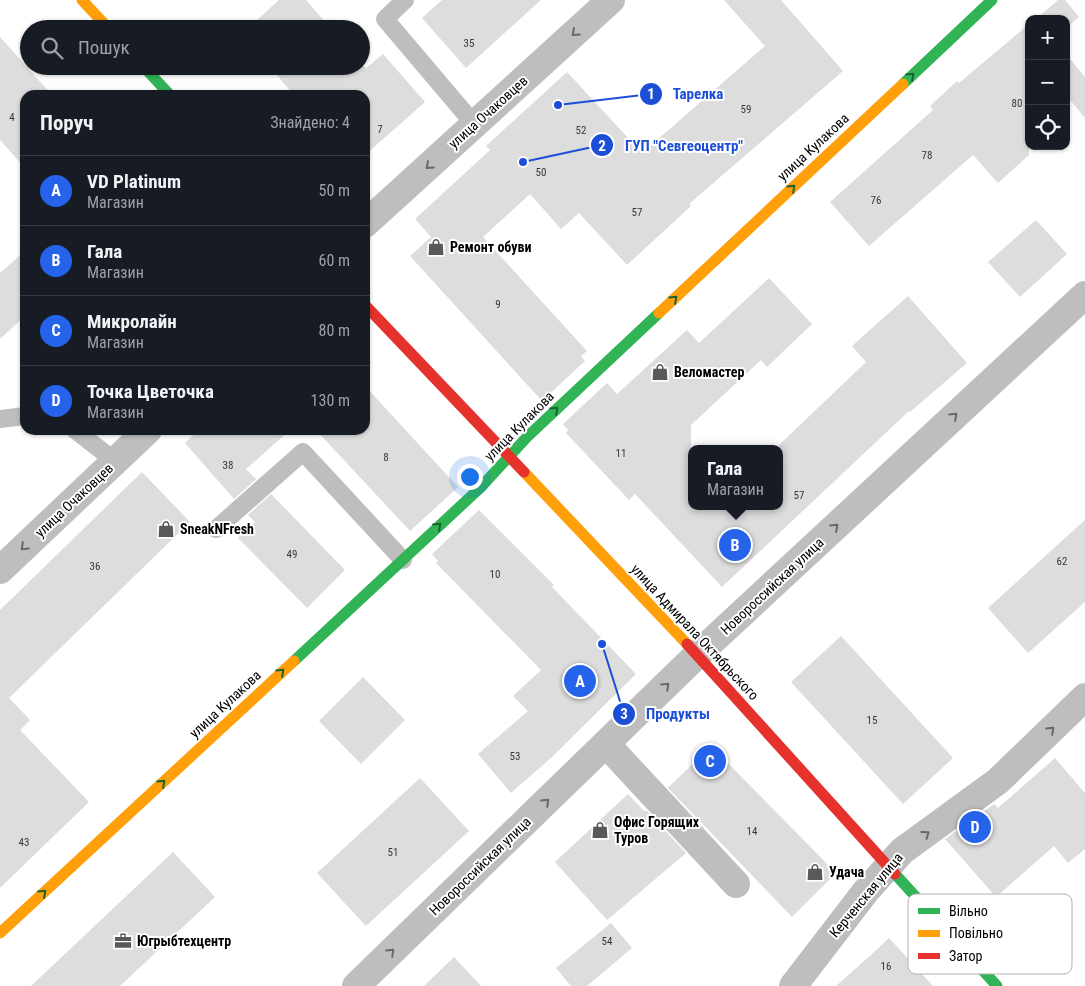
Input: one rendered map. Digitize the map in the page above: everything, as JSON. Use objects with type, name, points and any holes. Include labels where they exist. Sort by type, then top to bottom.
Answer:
[{"type":"street","points":[[82,0],[101,20]]},
{"type":"street","name":"улица Очаковцев","points":[[370,219],[611,0]]},
{"type":"street","name":"улица Кулакова","points":[[2,926],[403,560],[481,487],[534,430],[992,0]]},
{"type":"street","points":[[151,75],[165,90]]},
{"type":"street","name":"Новороссийская улица","points":[[356,986],[697,655],[1085,295]]},
{"type":"street","name":"улица Адмирала Октябрьского","points":[[370,309],[697,655],[915,894]]},
{"type":"street","name":"улица Очаковцев","points":[[0,570],[143,435]]},
{"type":"street","name":"Керченская улица","points":[[793,986],[866,892],[902,851],[998,781],[1085,697]]},
{"type":"street","points":[[606,744],[736,884]]},
{"type":"street","name":"улица Адмирала Октябрьского","points":[[986,974],[997,986]]},
{"type":"lane","points":[[405,0],[385,18],[474,124]]},
{"type":"lane","points":[[0,419],[20,417]]},
{"type":"lane","points":[[81,435],[115,461]]},
{"type":"lane","points":[[216,529],[303,452],[403,560]]},
{"type":"building","points":[[279,0],[306,0],[323,20],[257,20]]},
{"type":"building","points":[[442,0],[541,0],[466,68],[422,18]]},
{"type":"building","points":[[724,0],[781,0],[843,71],[689,204],[691,206],[627,265],[579,213],[561,229],[530,194],[483,237],[587,351],[581,356],[585,361],[542,401],[410,256],[431,237],[415,219],[490,150],[486,146],[567,72],[642,153],[765,46]]},
{"type":"building","points":[[1058,0],[1065,0],[1079,17],[1070,25],[1070,15],[1041,15]]},
{"type":"building","points":[[1025,27],[1025,150],[1029,150],[1029,155],[998,183],[973,155],[869,246],[830,202],[933,110],[930,106],[957,81],[959,83]]},
{"type":"building","points":[[0,37],[20,59],[20,75],[34,75],[48,90],[20,90],[20,162],[0,140]]},
{"type":"building","points":[[383,54],[425,102],[370,151],[370,90],[290,90],[277,75],[370,75],[370,65]]},
{"type":"building","points":[[1070,59],[1085,77],[1085,118],[1070,100]]},
{"type":"building","points":[[1036,220],[1067,254],[1020,297],[988,262]]},
{"type":"building","points":[[20,255],[20,321],[0,339],[0,273]]},
{"type":"building","points":[[769,278],[812,324],[767,367],[761,360],[691,425],[691,445],[688,445],[688,510],[783,510],[783,445],[779,445],[866,362],[852,346],[908,296],[967,363],[909,411],[722,587],[635,494],[629,500],[566,433],[568,430],[563,424],[607,383],[617,394],[687,330],[699,343]]},
{"type":"building","points":[[370,391],[458,487],[410,531],[321,435],[370,435]]},
{"type":"building","points":[[194,435],[284,435],[246,469],[256,479],[234,499],[185,443]]},
{"type":"building","points":[[142,472],[190,522],[9,698],[30,720],[20,730],[89,802],[0,888],[0,610]]},
{"type":"building","points":[[271,494],[345,570],[307,608],[238,538],[255,522],[248,515]]},
{"type":"building","points":[[479,510],[554,585],[552,587],[636,674],[552,757],[511,793],[478,754],[528,711],[513,696],[541,670],[436,563],[438,561],[432,554]]},
{"type":"building","points":[[1085,520],[1085,602],[1028,653],[988,608]]},
{"type":"building","points":[[841,636],[953,758],[903,804],[791,682]]},
{"type":"building","points":[[363,677],[405,720],[361,764],[319,721]]},
{"type":"building","points":[[711,746],[836,873],[792,917],[668,788]]},
{"type":"building","points":[[1055,758],[1085,793],[1085,849],[1068,863],[1054,846],[999,894],[993,894],[945,839],[994,804],[998,808]]},
{"type":"building","points":[[420,778],[469,831],[366,926],[317,873]]},
{"type":"building","points":[[628,794],[644,811],[646,810],[686,853],[607,920],[555,862]]},
{"type":"building","name":"Югрыбтехцентр","points":[[173,852],[215,897],[120,986],[31,986]]},
{"type":"building","points":[[611,923],[632,948],[587,986],[571,986],[556,968]]},
{"type":"building","points":[[889,938],[908,959],[908,974],[922,974],[933,986],[836,986]]},
{"type":"building","points":[[454,957],[481,986],[424,986]]},
{"type":"traffic: fast","points":[[903,84],[992,0]]},
{"type":"traffic: fast","points":[[151,75],[165,90]]},
{"type":"traffic: fast","points":[[294,661],[481,487],[527,437],[659,313]]},
{"type":"traffic: fast","points":[[895,874],[913,894]]},
{"type":"traffic: fast","points":[[986,974],[997,986]]},
{"type":"traffic: slow","points":[[82,0],[101,20]]},
{"type":"traffic: slow","points":[[659,313],[903,84]]},
{"type":"traffic: slow","points":[[524,472],[687,644]]},
{"type":"traffic: slow","points":[[0,933],[294,661]]},
{"type":"traffic: jam","points":[[370,310],[524,472]]},
{"type":"traffic: jam","points":[[687,644],[895,874]]},
{"type":"place","name":"Тарелка","points":[[558,105]]},
{"type":"place","name":"ГУП \"Севгеоцентр\"","points":[[523,162]]},
{"type":"place","name":"Ремонт обуви","points":[[436,247]]},
{"type":"place","name":"Веломастер","points":[[660,372]]},
{"type":"place","name":"SneakNFresh","points":[[166,529]]},
{"type":"place","name":"Гала","points":[[735,545]]},
{"type":"place","name":"Продукты","points":[[602,644]]},
{"type":"place","name":"VD Platinum","points":[[580,681]]},
{"type":"place","name":"Микролайн","points":[[710,761]]},
{"type":"place","name":"Точка Цветочка","points":[[975,827]]},
{"type":"place","name":"Офис Горящих Туров","points":[[600,830]]},
{"type":"place","name":"Удача","points":[[815,872]]},
{"type":"place","name":"Югрыбтехцентр","points":[[123,941]]}]
